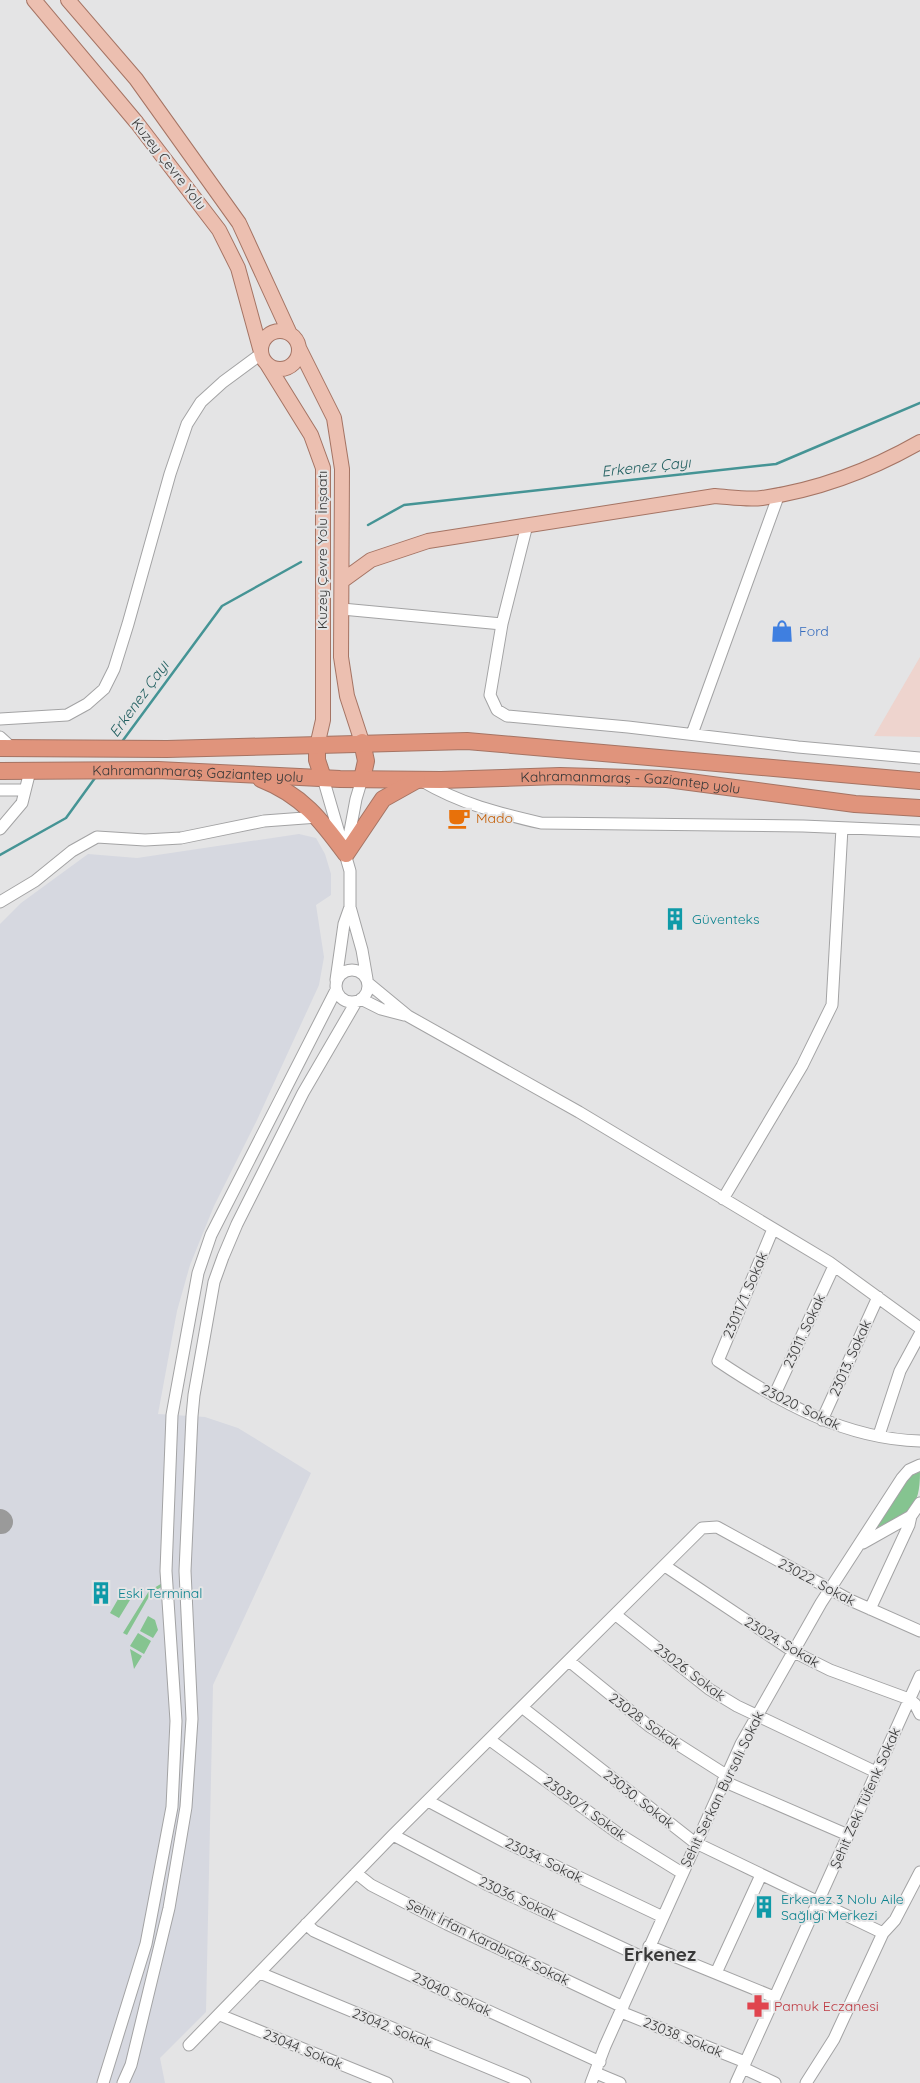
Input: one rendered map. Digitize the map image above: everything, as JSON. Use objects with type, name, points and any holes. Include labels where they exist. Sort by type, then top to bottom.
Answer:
[{"type":"highway","name":"Kahramanmaraş - Gaziantep yolu","points":[[341,744],[467,741],[531,745],[755,768],[920,781]]},
{"type":"highway","points":[[362,742],[366,761],[362,779]]},
{"type":"highway","name":"Kahramanmaraş Gaziantep yolu","points":[[4,744],[67,750],[341,744]]},
{"type":"highway","points":[[317,746],[317,760],[323,778]]},
{"type":"highway","name":"Kahramanmaraş Gaziantep yolu","points":[[0,771],[158,770],[340,779]]},
{"type":"highway","points":[[252,775],[274,783],[300,798],[318,817],[346,854],[384,798],[419,779]]},
{"type":"highway","name":"Kahramanmaraş - Gaziantep yolu","points":[[340,779],[560,776],[667,779],[855,804],[920,808]]},
{"type":"main road","name":"Kuzey Çevre Yolu","points":[[34,0],[143,130],[219,230],[238,268],[264,358]]},
{"type":"main road","points":[[68,0],[136,80],[240,223],[290,334],[294,338],[334,418],[342,469],[342,657],[347,696],[362,742]]},
{"type":"main road","points":[[290,334],[278,331],[272,332],[263,340],[264,358],[279,369],[286,368],[296,360],[299,348]]},
{"type":"main road","name":"Kuzey Çevre Yolu İnşaatı","points":[[264,358],[311,435],[323,468],[323,720],[317,746]]},
{"type":"main road","points":[[342,581],[371,560],[428,541],[715,496],[760,498],[798,493],[848,476],[920,442]]},
{"type":"street","points":[[0,719],[67,716],[87,704],[104,689],[114,669],[126,633],[170,474],[187,424],[201,402],[236,372],[264,358]]},
{"type":"street","points":[[692,734],[779,494]]},
{"type":"street","points":[[527,525],[502,624],[490,695],[493,705],[501,713],[507,716],[920,758]]},
{"type":"street","points":[[342,608],[502,624]]},
{"type":"street","points":[[0,829],[22,803],[30,771]]},
{"type":"street","points":[[123,2083],[131,2065],[169,1908],[186,1807],[192,1719],[186,1580],[194,1395],[214,1282],[237,1224],[302,1093],[359,1001],[367,992],[368,981],[362,950],[350,907],[350,871],[323,778]]},
{"type":"street","points":[[346,854],[356,798],[362,779]]},
{"type":"street","points":[[419,779],[449,797],[541,823],[920,831]]},
{"type":"street","points":[[0,790],[25,790]]},
{"type":"street","points":[[0,902],[35,881],[72,850],[97,837],[145,840],[181,838],[264,821],[318,817]]},
{"type":"street","points":[[723,1199],[802,1066],[832,1005],[842,828]]},
{"type":"street","points":[[350,907],[344,924],[336,985],[346,1001],[359,1001],[408,1016]]},
{"type":"street","points":[[103,2083],[146,1944],[172,1807],[176,1721],[167,1581],[167,1519],[172,1415],[198,1273],[211,1234],[343,972],[354,969],[364,974],[368,981],[408,1016],[578,1112],[834,1266],[920,1328]]},
{"type":"street","name":"23011/1. Sokak","points":[[718,1361],[773,1229]]},
{"type":"street","name":"23011. Sokak","points":[[774,1396],[834,1266]]},
{"type":"street","name":"23013. Sokak","points":[[822,1420],[878,1297]]},
{"type":"street","points":[[879,1435],[900,1372],[920,1334]]},
{"type":"street","name":"23020. Sokak","points":[[718,1361],[774,1396],[822,1420],[866,1435],[920,1441]]},
{"type":"street","name":"Şehit Serkan Bursalı Sokak","points":[[593,2078],[724,1778],[756,1717],[830,1590],[902,1478],[908,1470],[920,1465]]},
{"type":"street","points":[[860,1545],[911,1516],[920,1503]]},
{"type":"street","points":[[870,1609],[910,1525],[911,1516]]},
{"type":"street","name":"23022. Sokak","points":[[665,1566],[702,1528],[717,1527],[830,1590],[920,1631]]},
{"type":"street","points":[[189,2045],[393,1835],[665,1566]]},
{"type":"street","name":"23024. Sokak","points":[[665,1566],[794,1652],[830,1670],[909,1700]]},
{"type":"street","points":[[167,1581],[186,1580]]},
{"type":"street","name":"23026. Sokak","points":[[616,1615],[709,1689],[756,1717],[876,1772]]},
{"type":"street","name":"23028. Sokak","points":[[569,1661],[648,1726],[724,1778],[848,1835]]},
{"type":"street","name":"Şehit Zeki Tüfenk Sokak","points":[[736,2083],[920,1676]]},
{"type":"street","points":[[909,1700],[915,1704],[920,1714]]},
{"type":"street","name":"23030. Sokak","points":[[523,1708],[695,1843],[883,1933]]},
{"type":"street","name":"23030/1. Sokak","points":[[490,1740],[619,1834],[682,1873]]},
{"type":"street","name":"23034. Sokak","points":[[428,1801],[505,1842],[663,1916]]},
{"type":"street","name":"23036. Sokak","points":[[393,1835],[486,1884],[644,1958]]},
{"type":"street","points":[[806,2083],[834,2039],[883,1933],[896,1920],[920,1872]]},
{"type":"street","name":"Şehit İrfan Karabıçak Sokak","points":[[356,1873],[371,1885],[622,2009]]},
{"type":"street","points":[[716,1973],[761,1875]]},
{"type":"street","name":"23040. Sokak","points":[[306,1924],[314,1931],[600,2062]]},
{"type":"street","points":[[650,1946],[774,1997]]},
{"type":"street","name":"23042. Sokak","points":[[260,1973],[525,2083]]},
{"type":"street","name":"23038. Sokak","points":[[622,2009],[744,2065],[775,2083]]},
{"type":"street","name":"23044. Sokak","points":[[220,2015],[387,2083]]},
{"type":"street","points":[[593,2078],[620,2083]]},
{"type":"shaded area","points":[[920,657],[920,737],[874,736]]},
{"type":"shaded area","points":[[299,834],[316,838],[325,854],[331,874],[331,895],[316,905],[324,957],[319,985],[257,1120],[214,1206],[190,1265],[177,1311],[158,1414],[205,1417],[238,1428],[311,1473],[213,1685],[206,2012],[160,2058],[165,2083],[0,2083],[0,924],[21,903],[88,854],[137,858]]},
{"type":"green space","points":[[920,1472],[918,1495],[915,1503],[904,1514],[876,1528],[909,1476]]},
{"type":"green space","points":[[164,1582],[165,1585],[151,1593],[127,1635],[123,1633],[149,1591]]},
{"type":"green space","points":[[121,1594],[130,1600],[119,1618],[110,1613]]},
{"type":"green space","points":[[148,1616],[155,1620],[158,1630],[153,1638],[140,1631]]},
{"type":"green space","points":[[138,1633],[151,1641],[144,1654],[130,1646]]},
{"type":"green space","points":[[130,1649],[142,1656],[134,1669]]},
{"type":"waterway","name":"Erkenez Çayı","points":[[368,525],[404,505],[776,464],[920,403]]},
{"type":"waterway","name":"Erkenez Çayı","points":[[121,743],[222,606],[301,562]]},
{"type":"waterway","name":"Erkenez Çayı","points":[[0,855],[66,818],[95,778]]},
{"type":"place","name":"Ford","points":[[782,631]]},
{"type":"place","name":"Mado","points":[[459,818]]},
{"type":"place","name":"Güventeks","points":[[675,919]]},
{"type":"place","name":"Eski Terminal","points":[[101,1593]]},
{"type":"place","name":"Erkenez 3 Nolu Aile Sağlığı Merkezi","points":[[764,1907]]},
{"type":"place","name":"Pamuk Eczanesi","points":[[758,2006]]},
{"type":"district","name":"Erkenez","points":[[660,1954]]}]
